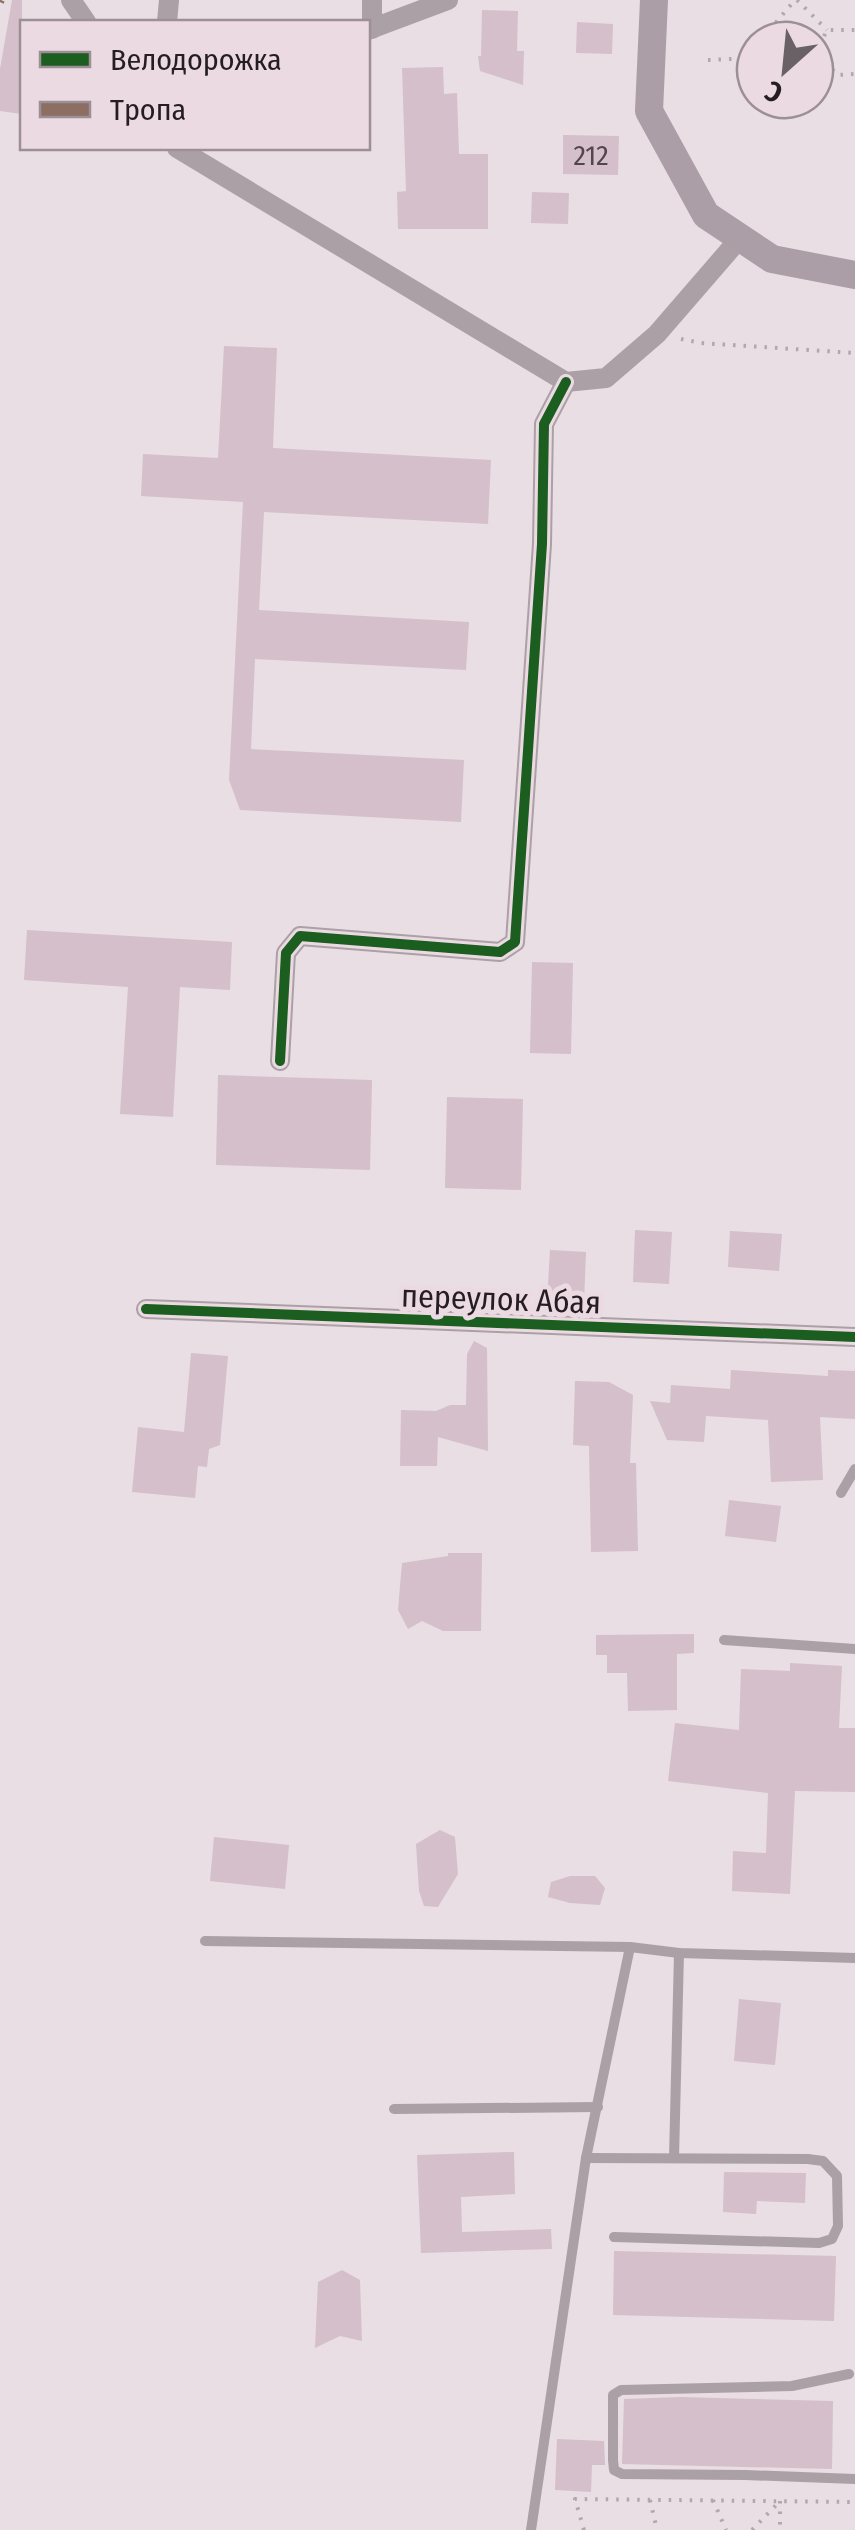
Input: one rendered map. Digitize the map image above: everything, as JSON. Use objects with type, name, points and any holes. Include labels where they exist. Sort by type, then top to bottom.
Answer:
[{"type":"main road","points":[[654,0],[650,111],[706,215],[772,259],[855,275]]},
{"type":"street","points":[[372,0],[370,30],[448,0]]},
{"type":"street","points":[[180,150],[566,382],[606,378],[657,334],[740,238]]},
{"type":"street","points":[[280,1061],[286,953],[300,936],[500,952],[515,942],[542,544],[544,424],[566,382]]},
{"type":"street","name":"переулок Абая","points":[[146,1309],[855,1338]]},
{"type":"lane","points":[[841,1493],[855,1469]]},
{"type":"lane","points":[[724,1640],[855,1649]]},
{"type":"lane","points":[[205,1940],[630,1947],[679,1954],[855,1958]]},
{"type":"lane","points":[[531,2530],[586,2158],[630,1947]]},
{"type":"lane","points":[[674,2158],[679,1954]]},
{"type":"lane","points":[[394,2109],[598,2106]]},
{"type":"lane","points":[[586,2158],[808,2159],[823,2162],[837,2176],[838,2226],[832,2239],[819,2243],[614,2236]]},
{"type":"lane","points":[[849,2374],[792,2386],[621,2390],[614,2395],[613,2460],[614,2470],[622,2474],[855,2479]]},
{"type":"path","points":[[778,20],[796,0],[817,20]]},
{"type":"path","points":[[708,60],[735,59]]},
{"type":"path","points":[[657,334],[701,342],[855,353]]},
{"type":"path","points":[[584,2530],[575,2499],[855,2502]]},
{"type":"path","points":[[650,2500],[657,2530]]},
{"type":"path","points":[[713,2500],[726,2530]]},
{"type":"path","points":[[752,2530],[780,2501]]},
{"type":"path","points":[[780,2501],[780,2530]]},
{"type":"building","points":[[12,0],[22,0],[20,114],[0,111],[0,69]]},
{"type":"building","points":[[482,10],[518,11],[517,51],[524,51],[523,85],[480,71]]},
{"type":"building","points":[[577,22],[613,24],[612,54],[576,53]]},
{"type":"building","points":[[443,67],[444,94],[457,93],[459,154],[488,154],[488,229],[398,229],[397,192],[406,191],[402,68]]},
{"type":"building","points":[[563,135],[619,136],[618,175],[563,174]]},
{"type":"building","points":[[532,192],[569,193],[568,224],[531,223]]},
{"type":"building","points":[[224,346],[277,348],[273,448],[491,460],[488,524],[264,512],[259,610],[469,622],[466,670],[255,659],[251,749],[464,760],[461,822],[240,810],[229,780],[243,502],[141,496],[143,454],[218,458]]},
{"type":"building","points":[[27,930],[232,942],[230,990],[180,987],[173,1117],[120,1114],[128,987],[24,980]]},
{"type":"building","points":[[532,962],[573,963],[571,1054],[530,1053]]},
{"type":"building","points":[[218,1075],[372,1080],[370,1170],[216,1165]]},
{"type":"building","points":[[447,1097],[523,1099],[521,1190],[445,1188]]},
{"type":"building","points":[[635,1230],[672,1232],[669,1284],[633,1282]]},
{"type":"building","points":[[730,1231],[782,1234],[779,1271],[728,1267]]},
{"type":"building","points":[[550,1250],[586,1252],[584,1303],[547,1302]]},
{"type":"building","points":[[474,1341],[487,1348],[488,1451],[438,1437],[437,1466],[400,1466],[401,1410],[436,1411],[450,1405],[466,1405],[467,1354]]},
{"type":"building","points":[[191,1353],[228,1356],[220,1445],[209,1449],[207,1467],[198,1466],[195,1498],[132,1492],[138,1427],[184,1432]]},
{"type":"building","points":[[731,1370],[828,1376],[828,1370],[855,1371],[855,1419],[820,1417],[823,1480],[771,1482],[768,1420],[706,1416],[704,1442],[667,1440],[650,1401],[670,1403],[671,1385],[730,1389]]},
{"type":"building","points":[[575,1381],[609,1382],[633,1395],[630,1463],[636,1463],[638,1551],[591,1552],[589,1446],[573,1445]]},
{"type":"building","points":[[729,1500],[781,1506],[776,1542],[725,1536]]},
{"type":"building","points":[[448,1553],[482,1553],[481,1631],[443,1631],[422,1621],[408,1629],[398,1610],[402,1563]]},
{"type":"building","points":[[694,1634],[694,1653],[677,1654],[677,1710],[628,1711],[627,1673],[607,1673],[607,1655],[596,1655],[596,1635]]},
{"type":"building","points":[[790,1663],[842,1666],[839,1728],[855,1728],[855,1792],[795,1791],[790,1894],[732,1891],[733,1851],[766,1853],[768,1793],[668,1781],[675,1723],[739,1730],[741,1669],[790,1671]]},
{"type":"building","points":[[440,1830],[455,1837],[458,1874],[438,1907],[424,1906],[419,1891],[416,1844]]},
{"type":"building","points":[[214,1837],[289,1845],[285,1889],[210,1881]]},
{"type":"building","points":[[570,1876],[595,1876],[605,1888],[600,1905],[548,1897],[551,1882]]},
{"type":"building","points":[[739,1999],[781,2003],[775,2065],[734,2061]]},
{"type":"building","points":[[514,2152],[515,2194],[461,2197],[462,2232],[551,2229],[552,2249],[421,2253],[417,2155]]},
{"type":"building","points":[[724,2172],[806,2173],[805,2203],[757,2201],[756,2214],[723,2212]]},
{"type":"building","points":[[614,2251],[836,2256],[834,2321],[613,2315]]},
{"type":"building","points":[[342,2270],[360,2280],[362,2341],[340,2336],[315,2348],[318,2282]]},
{"type":"building","points":[[624,2399],[833,2401],[832,2469],[622,2464]]},
{"type":"building","points":[[557,2439],[604,2441],[605,2465],[592,2465],[591,2492],[555,2490]]},
{"type":"cycle path","points":[[280,1061],[286,953],[300,936],[500,952],[515,942],[542,544],[544,424],[566,382]]},
{"type":"cycle path","points":[[146,1309],[855,1337]]}]
